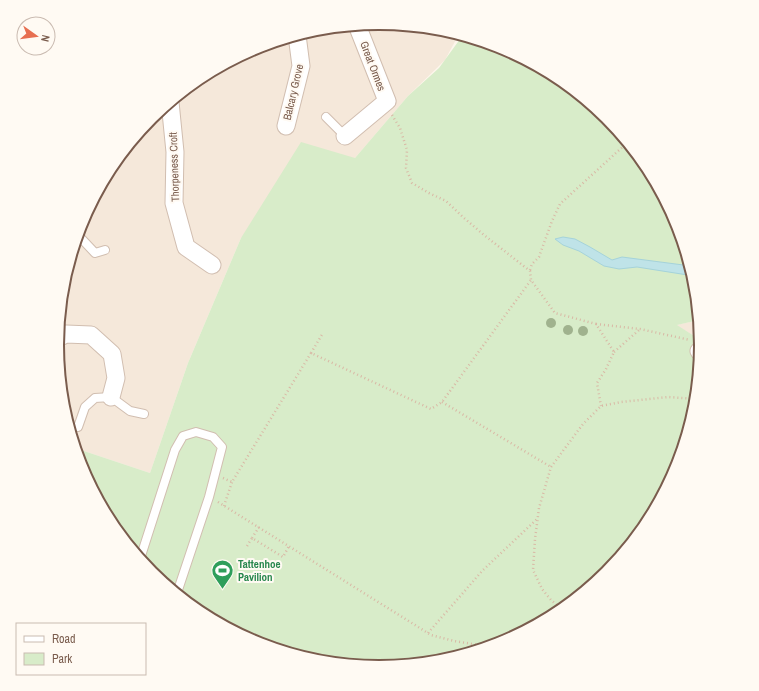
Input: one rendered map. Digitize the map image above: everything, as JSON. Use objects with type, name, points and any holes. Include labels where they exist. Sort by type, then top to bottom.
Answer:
[{"type":"street","name":"Great Ormes","points":[[345,136],[387,101],[359,31]]},
{"type":"street","name":"Balcary Grove","points":[[286,126],[301,66],[298,41]]},
{"type":"street","name":"Thorpeness Croft","points":[[171,108],[175,152],[174,204],[186,247],[212,265]]},
{"type":"street","points":[[65,335],[91,335],[112,354],[116,378],[111,397]]},
{"type":"lane","points":[[326,117],[345,136]]},
{"type":"lane","points":[[82,240],[94,253],[105,250]]},
{"type":"lane","points":[[78,427],[84,406],[94,398],[111,397],[130,411],[144,414]]},
{"type":"lane","points":[[142,554],[175,450],[183,436],[196,432],[213,437],[222,447],[216,475],[178,589]]},
{"type":"path","points":[[387,101],[390,111],[400,128],[407,150],[406,168],[412,183],[429,193],[446,200],[479,231],[530,271]]},
{"type":"path","points":[[624,146],[560,204],[552,220],[539,257],[532,264],[530,271],[532,280],[555,313],[596,324],[640,329],[695,347]]},
{"type":"path","points":[[311,353],[432,409],[442,402],[532,280]]},
{"type":"path","points":[[596,324],[614,352]]},
{"type":"path","points":[[601,406],[597,383],[614,352],[640,329]]},
{"type":"path","points":[[224,506],[232,482],[323,333]]},
{"type":"path","points":[[558,606],[542,589],[532,570],[537,518],[551,467],[582,424],[601,406],[621,402],[668,397],[690,399]]},
{"type":"path","points":[[442,402],[551,467]]},
{"type":"path","points":[[216,475],[232,482]]},
{"type":"path","points":[[209,497],[431,635],[478,645]]},
{"type":"path","points":[[428,633],[483,570],[537,518]]},
{"type":"path","points":[[247,546],[259,528]]},
{"type":"path","points":[[252,538],[283,556],[289,546]]},
{"type":"shaded area","points":[[380,30],[421,33],[456,40],[445,60],[408,96],[355,158],[241,238],[188,363],[150,473],[82,450],[70,407],[65,366],[64,346],[67,304],[70,284],[81,244],[88,225],[106,188],[129,153],[156,122],[187,95],[222,72],[259,54],[278,47],[318,36]]},
{"type":"shaded area","points":[[694,321],[695,336],[676,325]]},
{"type":"green space","points":[[459,40],[500,54],[537,72],[572,95],[603,122],[630,153],[653,188],[671,225],[689,284],[694,321],[677,325],[695,336],[694,366],[689,407],[671,466],[653,503],[642,521],[617,554],[603,569],[572,596],[555,608],[537,619],[500,637],[441,655],[380,661],[318,655],[278,644],[240,628],[204,608],[171,583],[142,554],[117,521],[97,485],[82,450],[150,473],[188,363],[241,238],[301,142],[355,158],[408,96],[439,68]]},
{"type":"water","points":[[563,237],[575,239],[612,260],[622,257],[684,265],[687,275],[637,267],[619,269],[604,266],[579,251],[563,245],[555,239]]},
{"type":"place","name":"Tattenhoe Pavilion","points":[[223,590]]}]
